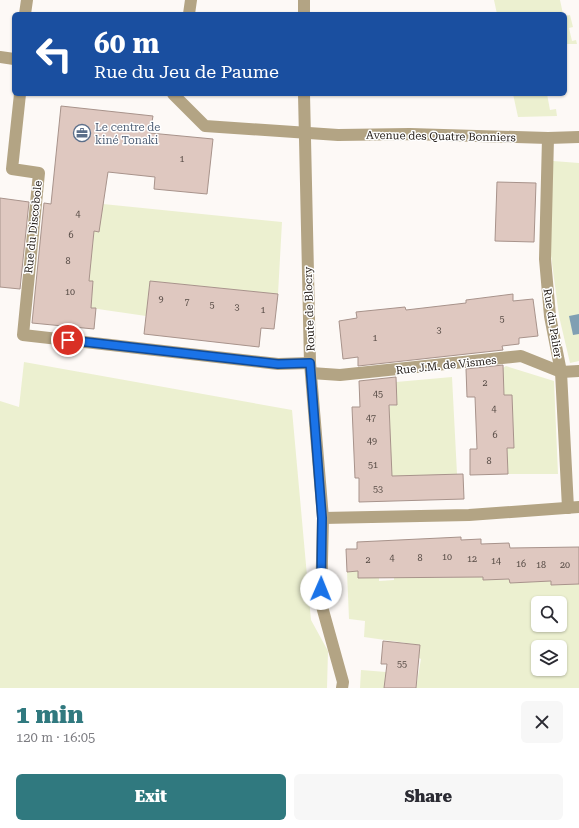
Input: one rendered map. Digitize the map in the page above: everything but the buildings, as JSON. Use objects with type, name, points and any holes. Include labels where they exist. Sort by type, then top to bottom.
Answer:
[{"type":"street","points":[[25,12],[27,0]]},
{"type":"street","points":[[189,12],[191,0]]},
{"type":"street","points":[[304,0],[304,12]]},
{"type":"street","points":[[0,57],[12,59]]},
{"type":"street","name":"Rue du Discobole","points":[[20,96],[12,169],[39,173],[23,335]]},
{"type":"street","name":"Avenue des Quatre Bonniers","points":[[177,96],[205,126],[304,133],[548,138],[579,137]]},
{"type":"street","name":"Route de Blocry","points":[[304,96],[311,368],[322,518],[321,603],[343,682],[342,688]]},
{"type":"street","name":"Rue du Palier","points":[[322,518],[469,515],[574,508],[561,372],[550,316],[545,259],[548,138]]},
{"type":"street","name":"Rue J.M. de Vismes","points":[[23,335],[311,368],[340,375],[521,356],[561,372],[579,370]]},
{"type":"green space","points":[[494,0],[560,0],[563,12],[497,12]]},
{"type":"green space","points":[[570,15],[573,27],[569,28],[572,41],[576,40],[577,44],[567,44],[567,16]]},
{"type":"green space","points":[[513,96],[547,96],[550,110],[556,109],[557,116],[518,117]]},
{"type":"green space","points":[[553,161],[579,163],[579,361],[570,363],[559,316],[550,248]]},
{"type":"green space","points":[[103,204],[282,222],[278,294],[150,281],[146,316],[91,308],[93,281],[89,281],[94,231]]},
{"type":"green space","points":[[24,362],[292,410],[311,620],[328,651],[327,688],[0,688],[0,401],[19,407]]},
{"type":"green space","points":[[506,366],[554,381],[558,474],[508,474],[507,448],[514,447],[512,395],[504,395],[503,368]]},
{"type":"green space","points":[[452,377],[457,474],[392,477],[389,406],[397,405],[396,382]]},
{"type":"green space","points":[[358,571],[358,577],[379,577],[379,581],[394,580],[394,575],[434,576],[434,578],[462,577],[483,574],[483,580],[509,579],[510,583],[551,581],[551,585],[579,584],[579,688],[416,688],[421,659],[419,658],[420,645],[364,637],[365,621],[349,619],[347,572]]},
{"type":"green space","points":[[361,670],[386,672],[384,688],[360,688]]},
{"type":"water","points":[[579,314],[579,334],[573,335],[569,316]]},
{"type":"place","name":"Le centre de kiné Tonaki","points":[[82,133]]},
{"type":"route","points":[[68,340],[278,364],[310,363],[322,518],[321,589]]}]
